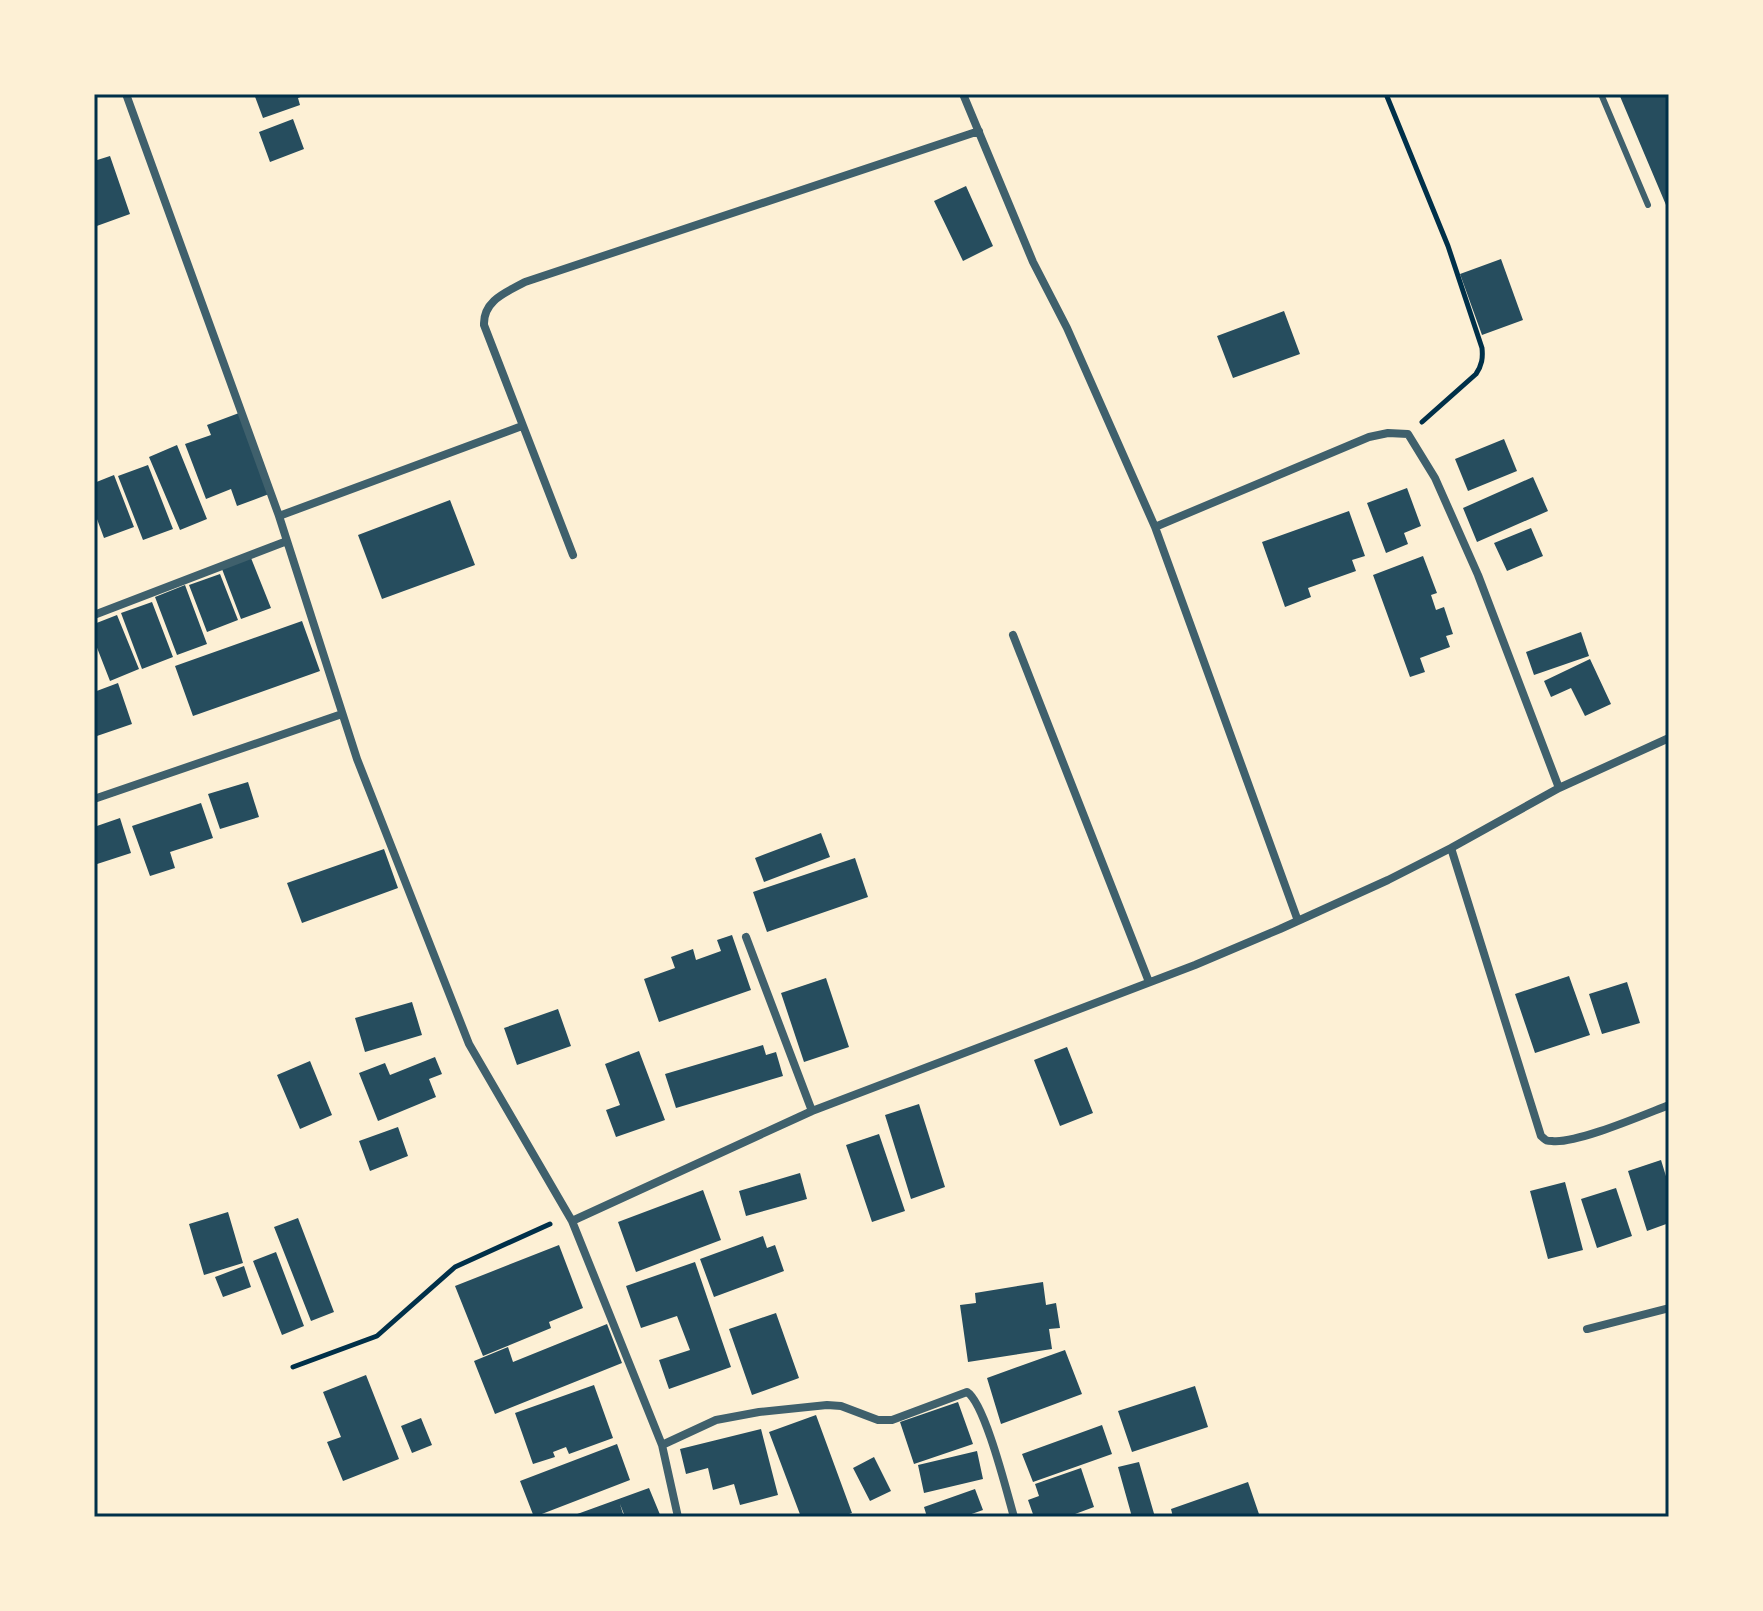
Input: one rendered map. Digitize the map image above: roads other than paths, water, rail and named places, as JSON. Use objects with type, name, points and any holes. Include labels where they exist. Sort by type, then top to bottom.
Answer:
[{"type":"street","points":[[126,94],[279,516],[357,759],[469,1044],[570,1218],[662,1445],[678,1517]]},
{"type":"street","points":[[963,94],[1033,262],[1067,328],[1155,527],[1298,921]]},
{"type":"street","points":[[573,555],[484,325],[484,312],[489,306],[525,282],[979,131]]},
{"type":"street","points":[[279,516],[522,426]]},
{"type":"street","points":[[1155,527],[1369,437],[1388,433],[1408,434],[1435,478],[1478,575],[1559,788]]},
{"type":"street","points":[[94,615],[287,541]]},
{"type":"street","points":[[1013,635],[1149,982]]},
{"type":"street","points":[[94,799],[342,714]]},
{"type":"street","points":[[570,1218],[812,1111],[1195,965],[1298,921],[1451,848],[1559,788],[1669,738]]},
{"type":"street","points":[[1451,848],[1541,1136],[1547,1141],[1574,1139],[1669,1105]]},
{"type":"street","points":[[746,937],[812,1111]]},
{"type":"street","points":[[1587,1329],[1669,1308]]},
{"type":"street","points":[[662,1445],[716,1420],[759,1412],[827,1405],[841,1406],[878,1420],[892,1420],[967,1392],[974,1397],[989,1432],[1014,1517]]},
{"type":"lane","points":[[1601,94],[1648,205]]}]
